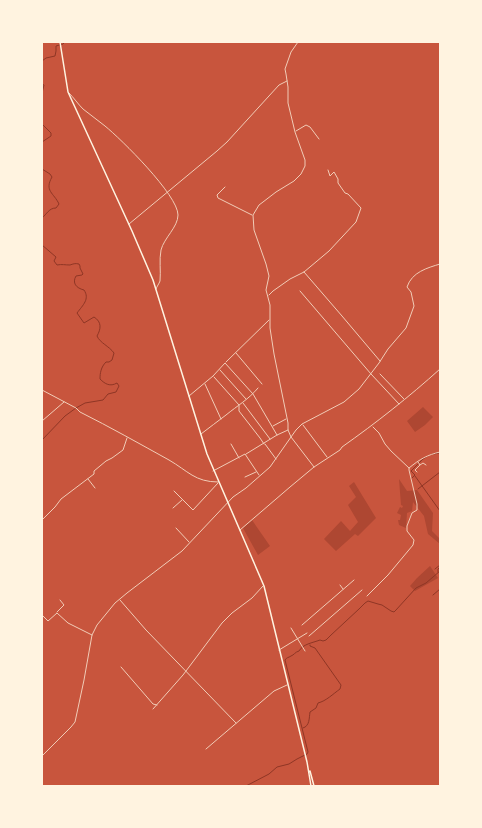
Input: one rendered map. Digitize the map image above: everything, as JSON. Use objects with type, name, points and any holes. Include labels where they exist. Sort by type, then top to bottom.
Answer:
[{"type":"main road","points":[[60,42],[68,92],[129,224],[153,280],[200,435],[213,471],[264,586],[305,755],[311,786]]},
{"type":"main road","points":[[308,768],[314,786]]},
{"type":"street","points":[[298,42],[291,52],[285,69],[288,103],[295,132],[305,160],[305,166],[301,174],[294,181],[272,194],[259,206],[253,215],[254,230],[269,276],[266,290],[270,305],[270,328],[289,426],[288,430],[291,437],[314,467]]},
{"type":"street","points":[[129,224],[217,151],[279,85],[287,81]]},
{"type":"street","points":[[68,92],[83,109],[105,126],[136,155],[167,192],[177,208],[178,215],[173,229],[166,238],[162,249],[160,262],[160,282],[156,290]]},
{"type":"street","points":[[295,132],[306,125],[310,127],[319,139]]},
{"type":"street","points":[[268,296],[272,291],[304,272],[329,251],[356,222],[361,208],[348,194],[345,193],[338,183],[338,179],[334,172],[330,176],[328,170]]},
{"type":"street","points":[[225,187],[217,195],[218,198],[253,215]]},
{"type":"street","points":[[42,756],[71,727],[74,722],[84,680],[92,635],[97,625],[119,599],[182,551],[227,502],[270,467],[296,430],[302,424],[344,402],[358,389],[406,328],[414,306],[411,292],[407,286],[409,282],[425,268],[440,264]]},
{"type":"street","points":[[304,272],[380,362]]},
{"type":"street","points":[[300,291],[371,374],[399,404]]},
{"type":"street","points":[[189,396],[214,376],[235,353],[270,320]]},
{"type":"street","points":[[235,353],[262,384]]},
{"type":"street","points":[[225,363],[253,394],[277,435]]},
{"type":"street","points":[[240,530],[314,467],[372,426],[440,369]]},
{"type":"street","points":[[220,370],[246,400]]},
{"type":"street","points":[[380,374],[405,399]]},
{"type":"street","points":[[214,376],[239,405],[239,411],[276,459]]},
{"type":"street","points":[[205,384],[221,419]]},
{"type":"street","points":[[200,435],[246,400],[258,388]]},
{"type":"street","points":[[42,390],[170,461],[190,474],[202,480],[219,482]]},
{"type":"street","points":[[42,421],[64,402]]},
{"type":"street","points":[[242,403],[270,439]]},
{"type":"street","points":[[273,426],[287,419]]},
{"type":"street","points":[[302,424],[328,458]]},
{"type":"street","points":[[367,596],[388,575],[413,545],[414,540],[407,531],[407,526],[412,513],[416,510],[417,504],[409,468],[391,451],[379,433],[372,426]]},
{"type":"street","points":[[213,471],[288,430]]},
{"type":"street","points":[[42,520],[61,499],[94,474],[94,471],[100,465],[123,450],[128,438]]},
{"type":"street","points":[[231,444],[239,458]]},
{"type":"street","points":[[409,468],[417,461],[431,454],[440,452]]},
{"type":"street","points":[[245,454],[260,476]]},
{"type":"street","points":[[417,461],[420,465]]},
{"type":"street","points":[[417,472],[415,470],[420,465],[423,463],[426,465]]},
{"type":"street","points":[[245,477],[257,471]]},
{"type":"street","points":[[88,479],[95,488]]},
{"type":"street","points":[[174,491],[193,510],[219,482]]},
{"type":"street","points":[[173,508],[183,500]]},
{"type":"street","points":[[176,528],[190,543]]},
{"type":"street","points":[[302,625],[354,580]]},
{"type":"street","points":[[340,585],[343,589]]},
{"type":"street","points":[[153,709],[186,670],[222,623],[232,612],[252,598],[264,586]]},
{"type":"street","points":[[309,636],[362,590]]},
{"type":"street","points":[[119,599],[146,630],[236,723]]},
{"type":"street","points":[[42,615],[48,621],[64,605],[60,600]]},
{"type":"street","points":[[57,613],[68,623],[92,635]]},
{"type":"street","points":[[291,628],[305,651]]},
{"type":"street","points":[[279,650],[307,633]]},
{"type":"street","points":[[121,667],[153,704],[157,705]]},
{"type":"street","points":[[206,749],[274,691],[287,685]]},
{"type":"shaded area","points":[[423,407],[433,417],[415,432],[407,421]]},
{"type":"shaded area","points":[[399,479],[407,491],[417,490],[433,513],[432,531],[440,539],[440,544],[428,534],[424,516],[413,502],[412,511],[407,513],[406,528],[399,525],[398,520],[400,520],[401,515],[397,513],[400,507],[402,508],[403,506],[401,505]]},
{"type":"shaded area","points":[[354,482],[376,518],[358,536],[355,534],[336,551],[324,539],[341,521],[350,531],[358,522],[348,505],[356,497],[349,486]]},
{"type":"shaded area","points":[[252,520],[270,546],[258,555],[243,528]]},
{"type":"shaded area","points":[[430,566],[438,578],[415,591],[410,586]]},
{"type":"waterway","points":[[42,61],[46,58],[55,56],[56,46],[65,42]]},
{"type":"waterway","points":[[42,84],[44,85],[42,93]]},
{"type":"waterway","points":[[42,124],[51,133],[51,136],[42,142],[42,145]]},
{"type":"waterway","points":[[42,169],[52,177],[49,189],[59,204],[42,218]]},
{"type":"waterway","points":[[42,245],[56,257],[54,261],[57,265],[79,264],[83,274],[76,276],[74,281],[77,287],[84,290],[86,293],[86,299],[77,313],[84,323],[94,317],[100,323],[97,336],[100,341],[114,353],[112,360],[106,362],[103,366],[100,379],[112,385],[117,383],[119,386],[116,392],[108,394],[103,400],[85,403],[76,408],[65,416],[42,440]]},
{"type":"waterway","points":[[433,454],[440,453]]},
{"type":"waterway","points":[[412,478],[415,475],[411,471],[426,457]]},
{"type":"waterway","points":[[418,489],[440,472]]},
{"type":"waterway","points":[[415,476],[440,511]]},
{"type":"waterway","points":[[435,569],[440,565]]},
{"type":"waterway","points":[[438,572],[440,567]]},
{"type":"waterway","points":[[246,786],[269,774],[277,767],[289,764],[308,752],[285,660],[305,645],[320,640],[326,640],[368,601],[382,605],[394,612],[416,588],[426,583],[440,571]]},
{"type":"waterway","points":[[433,595],[440,589]]},
{"type":"waterway","points":[[303,728],[308,724],[310,712],[316,708],[318,703],[327,699],[340,689],[341,685],[315,648],[310,645]]}]
